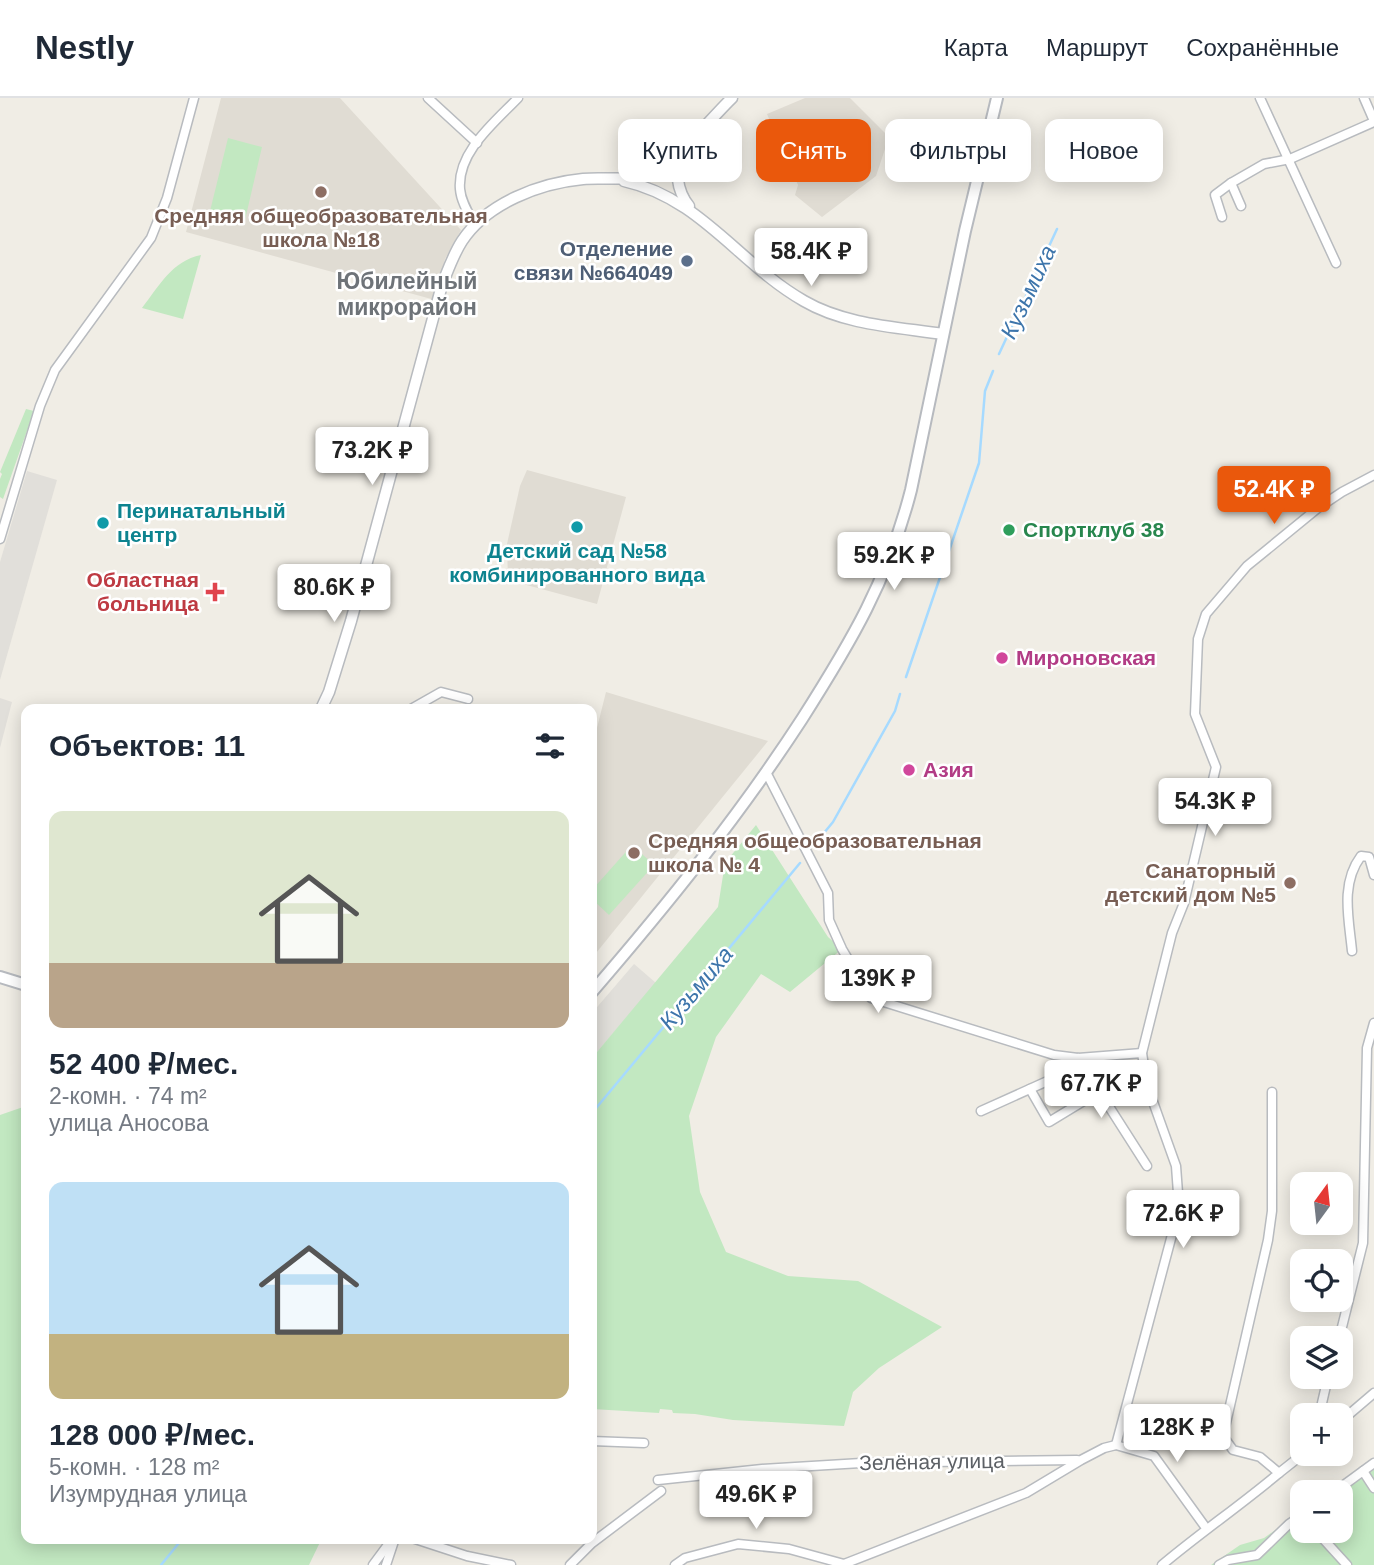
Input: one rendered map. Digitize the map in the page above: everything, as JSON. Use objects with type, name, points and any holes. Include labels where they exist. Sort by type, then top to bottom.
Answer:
[{"type":"main road","points":[[597,986],[706,856],[766,772],[844,653],[889,565],[911,490],[976,180],[997,98]]},
{"type":"main road","points":[[0,977],[21,983]]},
{"type":"street","points":[[0,539],[40,406],[55,370],[151,238],[167,198],[194,98]]},
{"type":"street","points":[[428,98],[477,143]]},
{"type":"street","points":[[712,119],[732,98]]},
{"type":"street","points":[[1260,98],[1336,263]]},
{"type":"street","points":[[1222,217],[1215,195],[1231,183],[1264,164],[1290,159],[1374,121],[1364,98]]},
{"type":"street","points":[[475,225],[460,191],[464,168],[477,143],[516,99]]},
{"type":"street","points":[[323,704],[351,621],[442,285],[462,242],[475,225],[514,198],[542,187],[586,178],[616,179],[656,191],[693,212],[769,275],[818,309],[850,319],[943,334]]},
{"type":"street","points":[[679,182],[684,200],[693,212]]},
{"type":"street","points":[[1231,183],[1241,206]]},
{"type":"street","points":[[1116,1445],[1177,1216],[1176,1166],[1147,1086],[1142,1053],[1172,933],[1184,903],[1216,767],[1195,713],[1198,639],[1206,614],[1247,566],[1318,508],[1374,475]]},
{"type":"street","points":[[420,704],[442,692],[468,699]]},
{"type":"street","points":[[766,772],[828,893],[829,920],[842,949],[871,998],[1081,1062],[1147,1166]]},
{"type":"street","points":[[1352,951],[1348,883],[1354,866],[1362,856],[1369,857],[1372,861],[1374,875]]},
{"type":"street","points":[[1342,1326],[1363,1243],[1367,1048],[1374,1023]]},
{"type":"street","points":[[981,1111],[1081,1062],[1142,1053]]},
{"type":"street","points":[[1030,1089],[1049,1122],[1100,1091]]},
{"type":"street","points":[[1272,1092],[1272,1211],[1268,1240],[1223,1436],[1233,1450],[1260,1457],[1279,1473]]},
{"type":"street","points":[[1353,1411],[1374,1393]]},
{"type":"street","points":[[597,1441],[644,1443]]},
{"type":"street","points":[[675,1565],[685,1558],[738,1544],[789,1549],[844,1564],[1026,1493],[1081,1460],[1116,1445],[1154,1456],[1206,1528]]},
{"type":"street","name":"Зелёная улица","points":[[658,1480],[762,1469],[861,1463],[1081,1460]]},
{"type":"street","points":[[1162,1565],[1290,1464]]},
{"type":"street","points":[[1351,1480],[1374,1464]]},
{"type":"street","points":[[1363,1471],[1374,1488]]},
{"type":"street","points":[[597,1539],[662,1491]]},
{"type":"street","points":[[1219,1565],[1240,1557],[1257,1555],[1290,1526]]},
{"type":"street","points":[[1327,1543],[1347,1565]]},
{"type":"street","points":[[373,1565],[389,1544]]},
{"type":"street","points":[[386,1565],[392,1544]]},
{"type":"street","points":[[430,1544],[467,1556],[511,1565]]},
{"type":"street","points":[[569,1565],[591,1544]]},
{"type":"street","points":[[1240,1557],[1247,1565]]},
{"type":"shaded area","points":[[221,98],[340,98],[461,230],[445,259],[435,300],[186,232]]},
{"type":"shaded area","points":[[805,98],[850,98],[871,119],[769,119],[767,114]]},
{"type":"shaded area","points":[[871,119],[885,133],[885,149],[876,176],[871,180]]},
{"type":"shaded area","points":[[797,182],[868,182],[822,217],[795,195]]},
{"type":"shaded area","points":[[527,470],[626,497],[597,604],[508,580],[507,544],[520,486]]},
{"type":"shaded area","points":[[27,471],[57,480],[0,680],[0,562]]},
{"type":"shaded area","name":"Средняя общеобразовательная школа № 4","points":[[606,692],[768,741],[597,952],[597,728]]},
{"type":"shaded area","points":[[0,698],[12,702],[0,748]]},
{"type":"shaded area","points":[[634,964],[656,983],[597,1052],[597,1007]]},
{"type":"green space","points":[[228,138],[262,147],[245,220],[210,211]]},
{"type":"green space","points":[[201,255],[183,319],[142,308],[174,269]]},
{"type":"green space","points":[[26,409],[34,411],[3,499],[0,497],[0,472]]},
{"type":"green space","points":[[756,825],[828,937],[842,949],[790,992],[761,974],[716,1037],[689,1116],[700,1192],[726,1252],[788,1276],[858,1281],[942,1327],[879,1368],[853,1392],[844,1426],[733,1420],[660,1409],[659,1413],[597,1409],[597,1052],[718,907],[725,863]]},
{"type":"green space","points":[[632,845],[654,865],[609,915],[597,904],[597,884]]},
{"type":"green space","points":[[21,1108],[21,1544],[319,1544],[309,1565],[0,1565],[0,1115]]},
{"type":"green space","points":[[1374,1458],[1374,1565],[1211,1565],[1240,1545],[1264,1538],[1290,1520],[1290,1543],[1353,1543],[1353,1480],[1344,1480]]},
{"type":"waterway","name":"Кузьмиха","points":[[999,354],[1057,229]]},
{"type":"waterway","name":"Кузьмиха","points":[[906,677],[979,463],[985,391],[993,371]]},
{"type":"waterway","name":"Кузьмиха","points":[[814,845],[833,822],[895,711],[900,694]]},
{"type":"waterway","name":"Кузьмиха","points":[[597,1107],[800,863]]},
{"type":"waterway","name":"Кузьмиха","points":[[161,1565],[178,1544]]},
{"type":"place","name":"Средняя общеобразовательная школа №18","points":[[321,192]]},
{"type":"place","name":"Отделение связи №664049","points":[[687,261]]},
{"type":"place","name":"Перинатальный центр","points":[[103,523]]},
{"type":"place","name":"Детский сад №58 комбинированного вида","points":[[577,527]]},
{"type":"place","name":"Спортклуб 38","points":[[1009,530]]},
{"type":"place","name":"Областная больница","points":[[215,592]]},
{"type":"place","name":"Мироновская","points":[[1002,658]]},
{"type":"place","name":"Азия","points":[[909,770]]},
{"type":"place","name":"Средняя общеобразовательная школа № 4","points":[[634,853]]},
{"type":"place","name":"Санаторный детский дом №5","points":[[1290,883]]},
{"type":"district","name":"Юбилейный микрорайон","points":[[407,294]]}]
